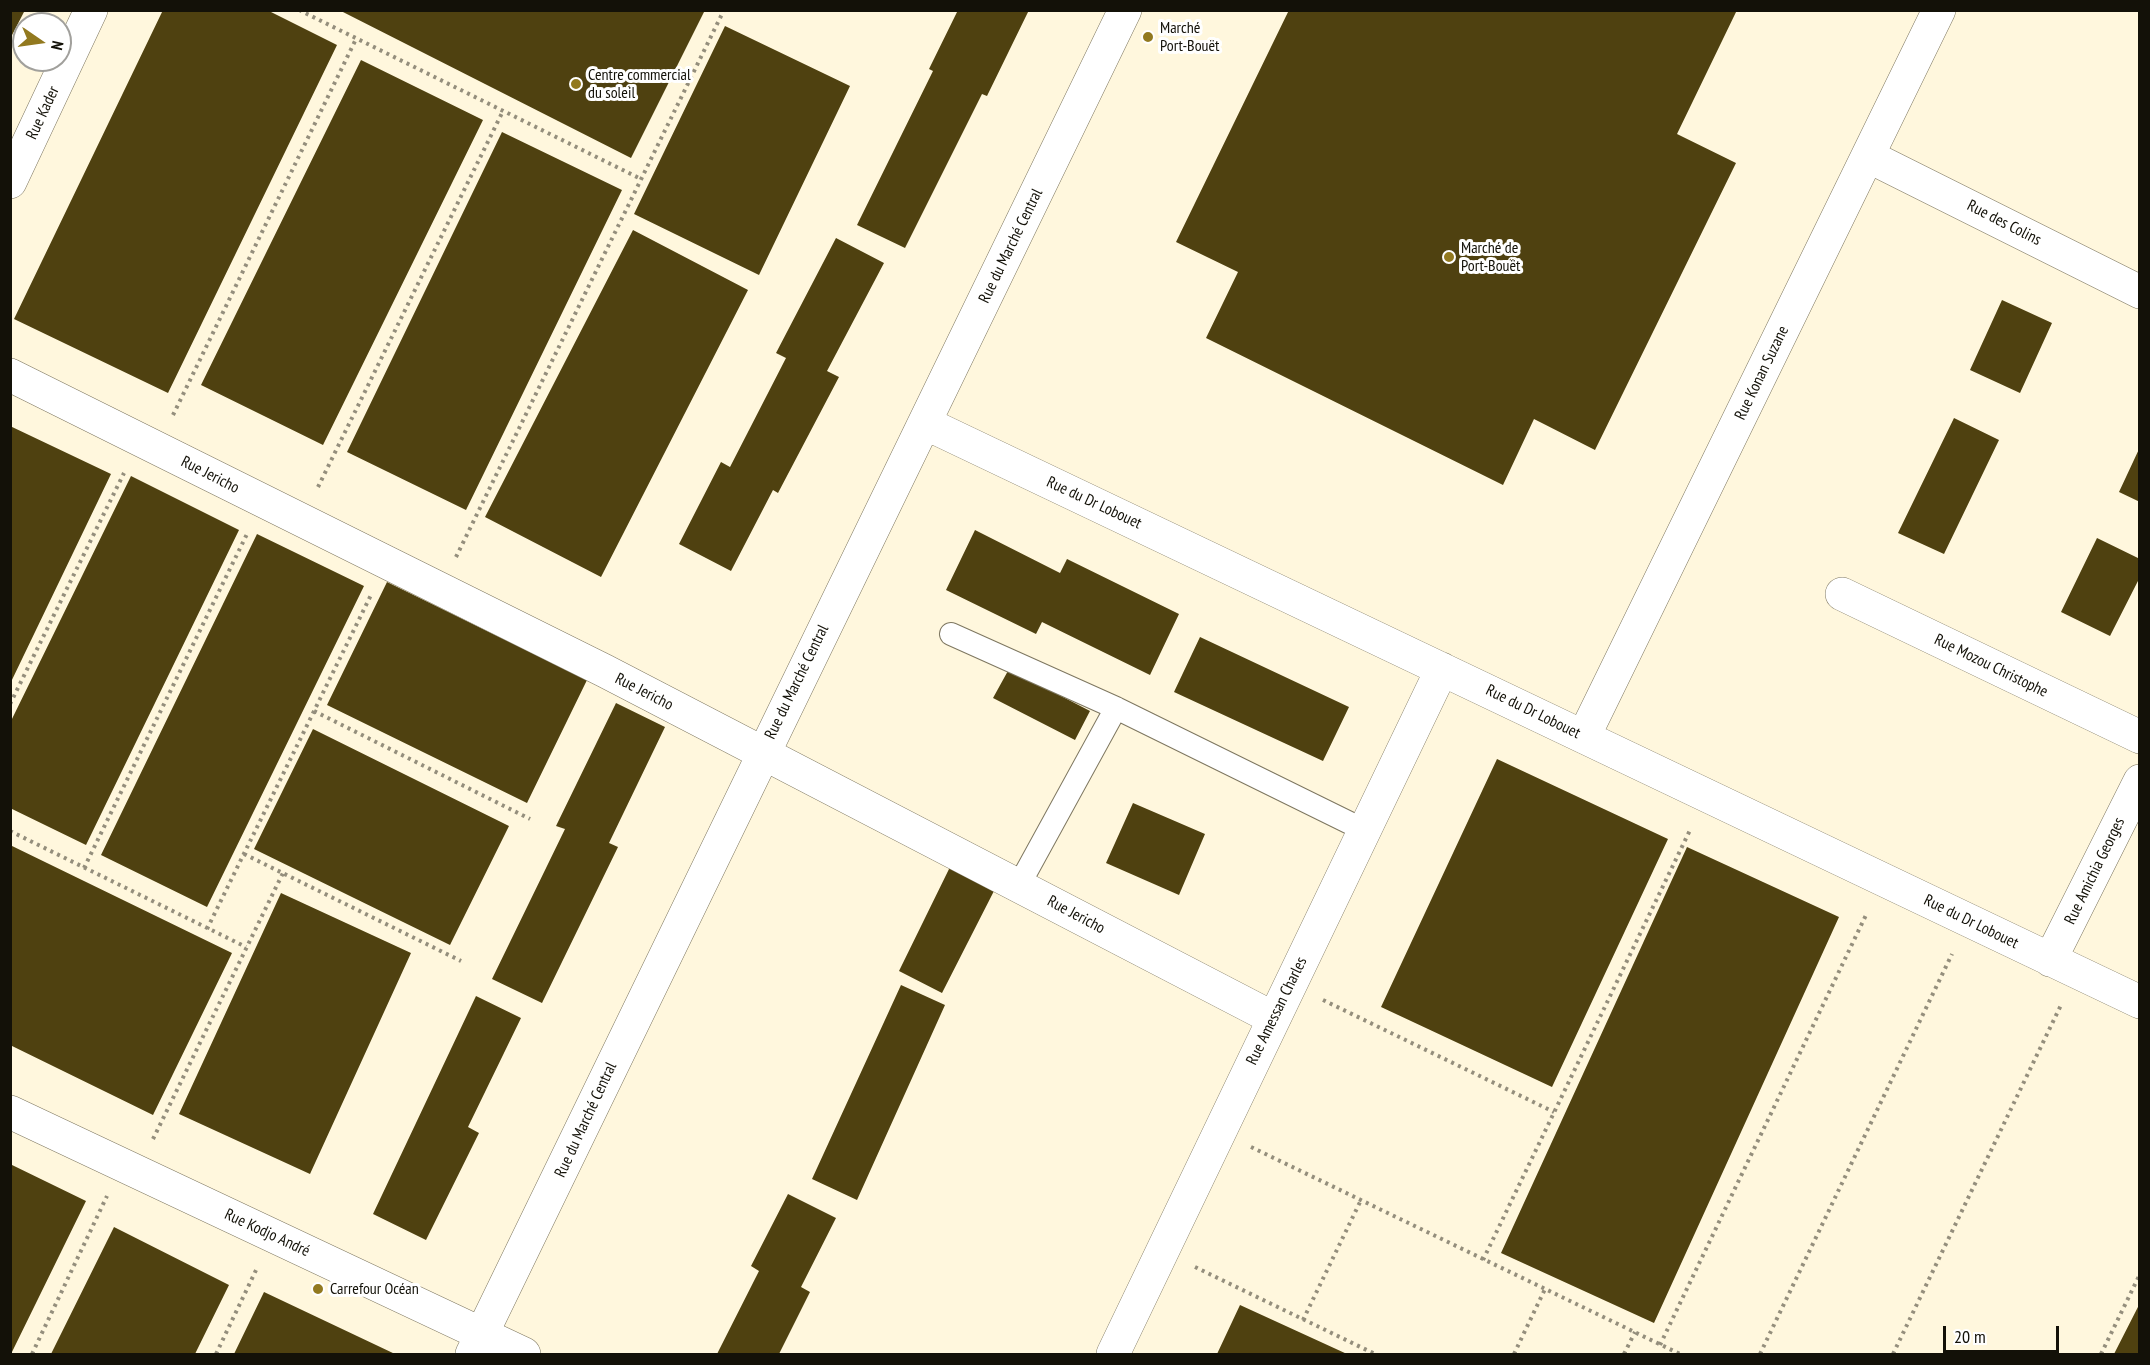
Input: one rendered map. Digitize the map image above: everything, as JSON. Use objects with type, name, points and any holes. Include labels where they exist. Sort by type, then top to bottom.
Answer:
[{"type":"street","name":"Rue Kader","points":[[10,182],[91,10]]},
{"type":"street","name":"Rue du Marché Central","points":[[476,1344],[1125,10]]},
{"type":"street","name":"Rue Konan Suzane","points":[[1584,736],[1939,10]]},
{"type":"street","name":"Rue des Colins","points":[[1868,156],[2139,292]]},
{"type":"street","name":"Rue Jericho","points":[[10,375],[763,752],[1273,1018]]},
{"type":"street","name":"Rue du Dr Lobouet","points":[[925,423],[2139,1002]]},
{"type":"street","name":"Rue Mozou Christophe","points":[[1842,594],[2139,737]]},
{"type":"street","name":"Rue Amessan Charles","points":[[1113,1354],[1442,669]]},
{"type":"street","name":"Rue Amichia Georges","points":[[2064,967],[2139,781]]},
{"type":"street","name":"Rue Kodjo André","points":[[10,1112],[272,1236],[476,1344],[524,1354]]},
{"type":"lane","points":[[951,634],[1116,708],[1364,830]]},
{"type":"lane","points":[[1019,885],[1116,708]]},
{"type":"path","points":[[299,10],[641,179]]},
{"type":"path","points":[[440,590],[724,10]]},
{"type":"path","points":[[10,704],[148,444],[356,39]]},
{"type":"path","points":[[302,521],[503,111]]},
{"type":"path","points":[[84,868],[263,502]]},
{"type":"path","points":[[207,928],[386,564]]},
{"type":"path","points":[[314,711],[530,819]]},
{"type":"path","points":[[1483,1260],[1707,795]]},
{"type":"path","points":[[10,831],[246,947]]},
{"type":"path","points":[[244,854],[461,961]]},
{"type":"path","points":[[32,1354],[283,873]]},
{"type":"path","points":[[1660,1344],[1883,880]]},
{"type":"path","points":[[1760,1354],[1968,921]]},
{"type":"path","points":[[1893,1354],[2064,967]]},
{"type":"path","points":[[1290,984],[1554,1112]]},
{"type":"path","points":[[1220,1132],[1680,1354]]},
{"type":"path","points":[[1303,1320],[1361,1200]]},
{"type":"path","points":[[216,1354],[272,1236]]},
{"type":"path","points":[[1163,1252],[1375,1354]]},
{"type":"path","points":[[2101,1354],[2139,1274]]},
{"type":"path","points":[[1514,1354],[1545,1289]]},
{"type":"path","points":[[1624,1354],[1635,1332]]},
{"type":"building","points":[[10,10],[25,10],[24,12],[12,12],[10,39]]},
{"type":"building","points":[[163,10],[267,10],[337,45],[168,393],[14,319]]},
{"type":"building","name":"Centre commercial du soleil","points":[[339,10],[705,10],[631,158]]},
{"type":"building","points":[[958,10],[1029,10],[987,96],[982,94],[905,248],[857,225],[933,71],[929,69]]},
{"type":"building","name":"Marché de Port-Bouët","points":[[1289,10],[1737,10],[1677,134],[1736,163],[1595,450],[1534,419],[1503,485],[1206,338],[1238,272],[1176,242]]},
{"type":"building","points":[[725,26],[850,86],[759,275],[634,214]]},
{"type":"building","points":[[361,60],[483,120],[323,445],[201,385]]},
{"type":"building","points":[[502,132],[622,190],[466,510],[347,452]]},
{"type":"building","points":[[633,230],[748,290],[601,577],[485,517]]},
{"type":"building","points":[[836,238],[884,263],[827,371],[839,377],[778,493],[773,490],[731,571],[679,544],[721,462],[730,467],[786,358],[776,353]]},
{"type":"building","points":[[2002,300],[2052,323],[2020,393],[1970,370]]},
{"type":"building","points":[[1954,418],[1999,440],[1944,554],[1898,533]]},
{"type":"building","points":[[10,426],[111,474],[10,684]]},
{"type":"building","points":[[2140,447],[2140,502],[2119,492]]},
{"type":"building","points":[[131,476],[239,530],[86,845],[10,808],[10,723]]},
{"type":"building","points":[[975,530],[1060,573],[1067,559],[1179,614],[1150,675],[1042,622],[1036,634],[946,590]]},
{"type":"building","points":[[257,534],[364,586],[207,907],[101,855]]},
{"type":"building","points":[[2097,538],[2140,559],[2140,577],[2110,636],[2061,612]]},
{"type":"building","points":[[387,582],[587,680],[527,803],[327,705]]},
{"type":"building","points":[[1200,637],[1349,707],[1323,761],[1174,692]]},
{"type":"building","points":[[1009,669],[1090,711],[1075,740],[993,698]]},
{"type":"building","points":[[616,703],[665,727],[609,843],[618,847],[542,1003],[492,979],[565,829],[556,826]]},
{"type":"building","points":[[313,729],[509,826],[450,945],[254,849]]},
{"type":"building","points":[[1497,759],[1668,839],[1552,1087],[1381,1007]]},
{"type":"building","points":[[1133,803],[1205,834],[1179,895],[1106,863]]},
{"type":"building","points":[[10,845],[232,953],[153,1115],[10,1045]]},
{"type":"building","points":[[1687,847],[1839,917],[1654,1323],[1501,1253]]},
{"type":"building","points":[[950,867],[995,889],[942,993],[899,971]]},
{"type":"building","points":[[281,893],[411,953],[310,1174],[179,1114]]},
{"type":"building","points":[[901,985],[945,1005],[857,1200],[812,1179]]},
{"type":"building","points":[[476,996],[521,1018],[468,1127],[479,1133],[426,1240],[373,1214]]},
{"type":"building","points":[[10,1164],[86,1201],[11,1354],[10,1354]]},
{"type":"building","points":[[788,1194],[836,1218],[801,1287],[810,1292],[779,1354],[717,1354],[759,1271],[751,1266]]},
{"type":"building","points":[[114,1227],[229,1285],[195,1354],[51,1354]]},
{"type":"building","points":[[264,1292],[395,1354],[234,1354]]},
{"type":"building","points":[[2140,1303],[2140,1354],[2114,1354]]},
{"type":"building","points":[[1240,1305],[1347,1354],[1217,1354]]},
{"type":"place","name":"Marché Port-Bouët","points":[[1148,37]]},
{"type":"place","name":"Centre commercial du soleil","points":[[576,84]]},
{"type":"place","name":"Marché de Port-Bouët","points":[[1449,257]]},
{"type":"place","name":"Carrefour Océan","points":[[318,1289]]}]
